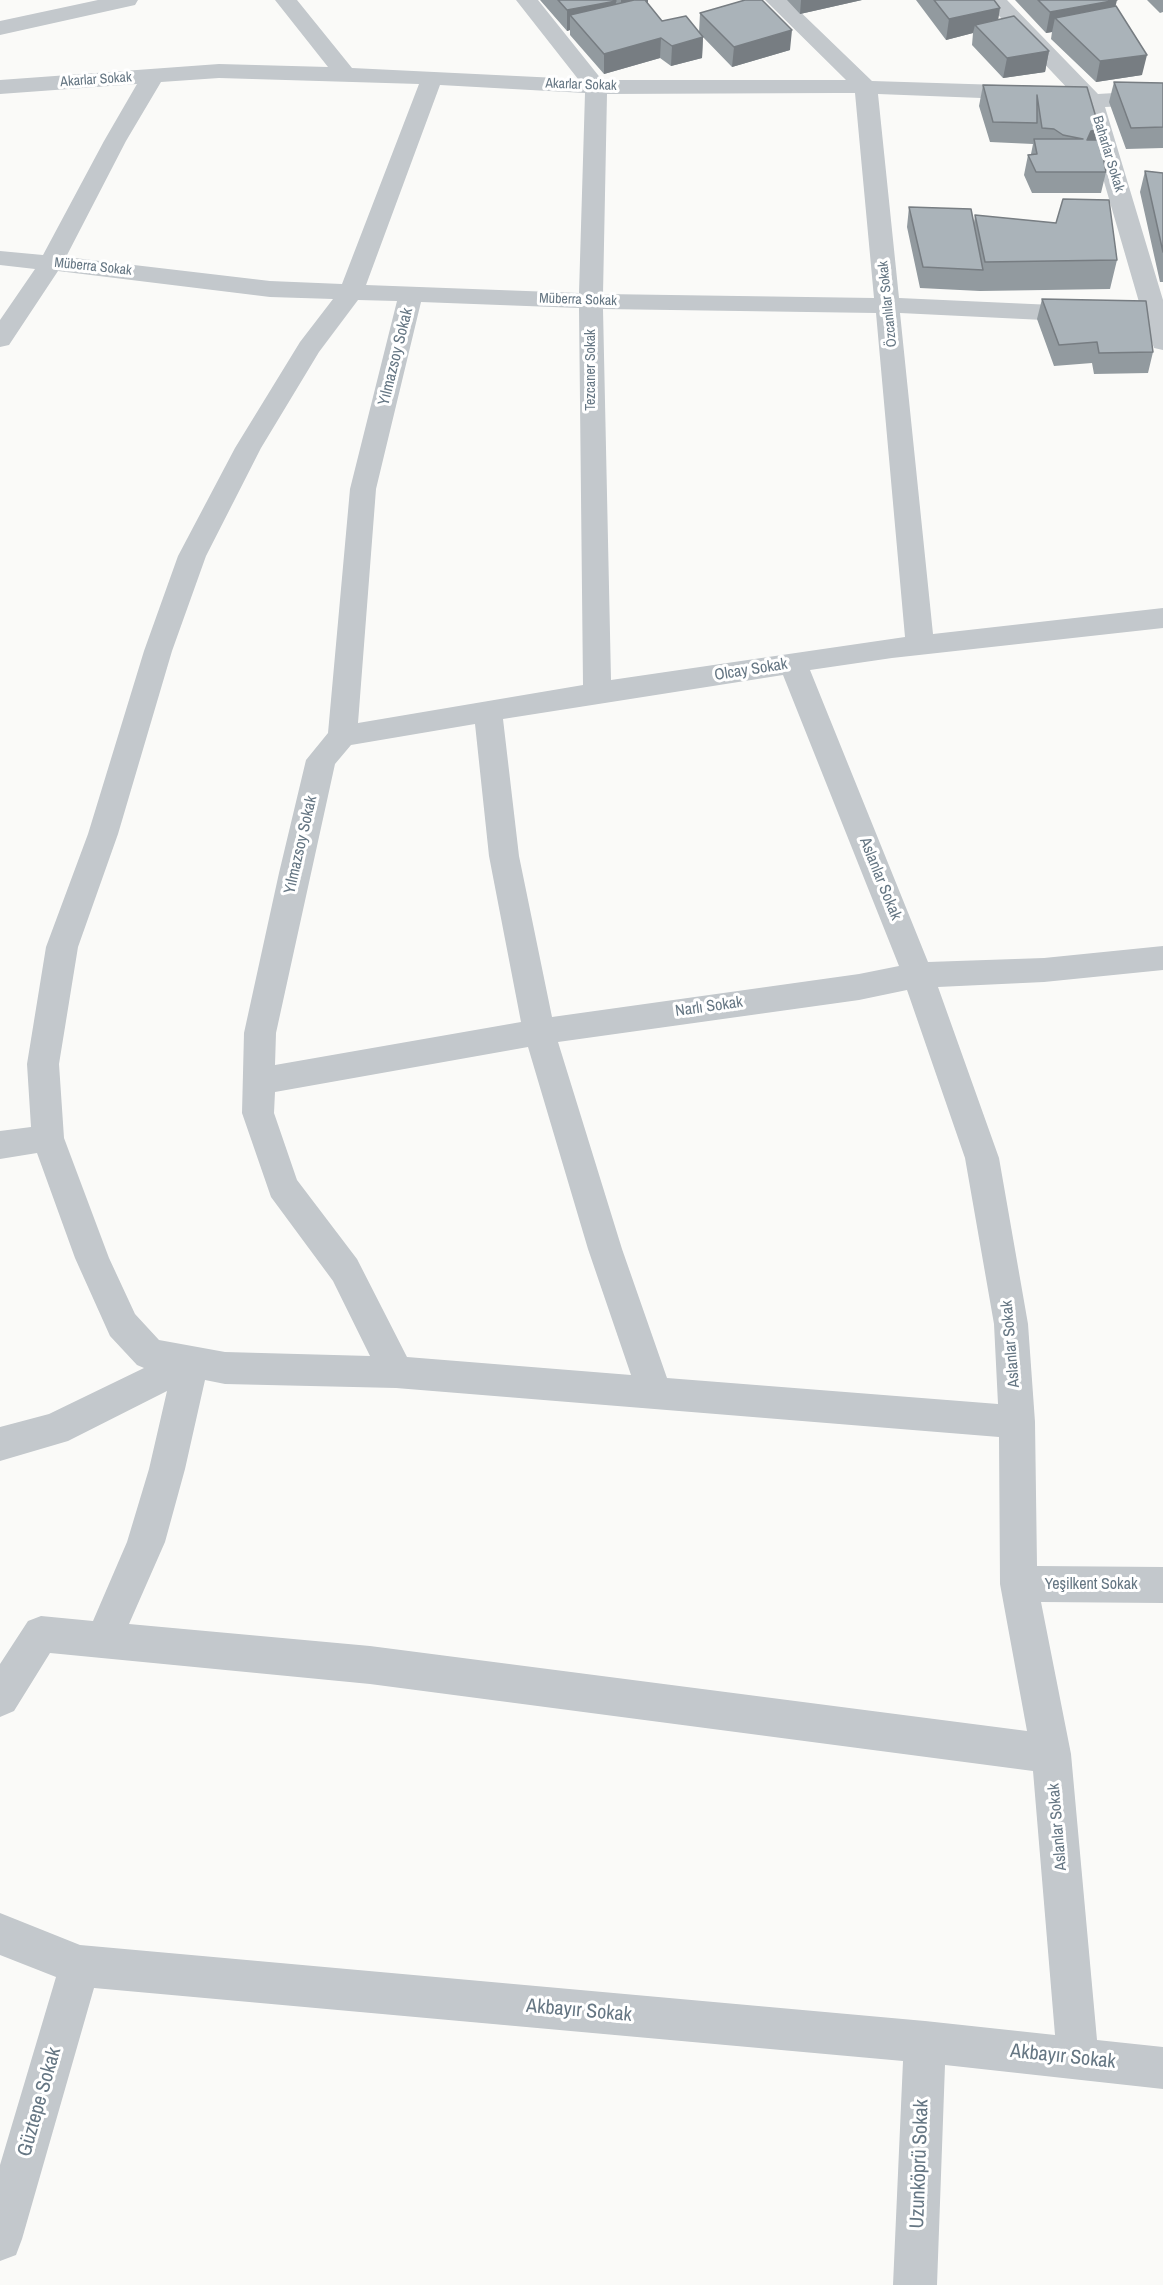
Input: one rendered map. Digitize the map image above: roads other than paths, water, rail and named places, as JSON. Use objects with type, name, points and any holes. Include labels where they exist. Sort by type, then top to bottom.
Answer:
[{"type":"street","points":[[0,28],[70,6],[127,0]]},
{"type":"street","points":[[286,0],[345,74]]},
{"type":"street","points":[[527,0],[596,87]]},
{"type":"street","points":[[776,0],[866,87]]},
{"type":"street","name":"Baharlar Sokak","points":[[995,0],[1092,101],[1163,342]]},
{"type":"street","name":"Akarlar Sokak","points":[[0,87],[219,71],[345,74],[596,87],[866,87],[1033,93],[1092,101],[1163,97]]},
{"type":"street","points":[[0,339],[51,263],[115,141],[153,76]]},
{"type":"street","points":[[432,78],[351,292],[309,348],[248,448],[192,556],[158,651],[104,834],[62,947],[43,1064],[48,1138],[92,1258],[122,1325],[149,1354],[225,1368],[396,1372],[1017,1422]]},
{"type":"street","name":"Tezcaner Sokak","points":[[596,87],[591,301],[597,693]]},
{"type":"street","name":"Özcanlılar Sokak","points":[[866,87],[920,645]]},
{"type":"street","name":"Müberra Sokak","points":[[0,258],[270,289],[591,301],[888,306],[1157,318]]},
{"type":"street","name":"Yılmazsoy Sokak","points":[[396,1372],[345,1270],[283,1187],[258,1113],[260,1034],[321,760],[342,736],[363,489],[411,294]]},
{"type":"street","name":"Olcay Sokak","points":[[342,736],[488,710],[793,663],[920,645],[1163,618]]},
{"type":"street","name":"Aslanlar Sokak","points":[[793,663],[918,975],[982,1158],[1011,1324],[1017,1422],[1019,1584],[1051,1754],[1078,2058]]},
{"type":"street","points":[[488,710],[504,856],[539,1032],[605,1249],[655,1394]]},
{"type":"street","name":"Narlı Sokak","points":[[259,1081],[539,1032],[859,987],[918,975],[1044,970],[1163,958]]},
{"type":"street","points":[[0,1145],[48,1138]]},
{"type":"street","points":[[0,1444],[55,1429],[192,1362]]},
{"type":"street","points":[[104,1639],[146,1542],[167,1469],[192,1362]]},
{"type":"street","name":"Yeşilkent Sokak","points":[[1019,1584],[1163,1585]]},
{"type":"street","points":[[0,1698],[41,1634],[370,1665],[1051,1754]]},
{"type":"street","name":"Akbayır Sokak","points":[[0,1934],[80,1966],[925,2042],[1163,2068]]},
{"type":"street","name":"Güztepe Sokak","points":[[0,2239],[80,1966]]},
{"type":"street","name":"Uzunköprü Sokak","points":[[915,2285],[925,2042]]}]
